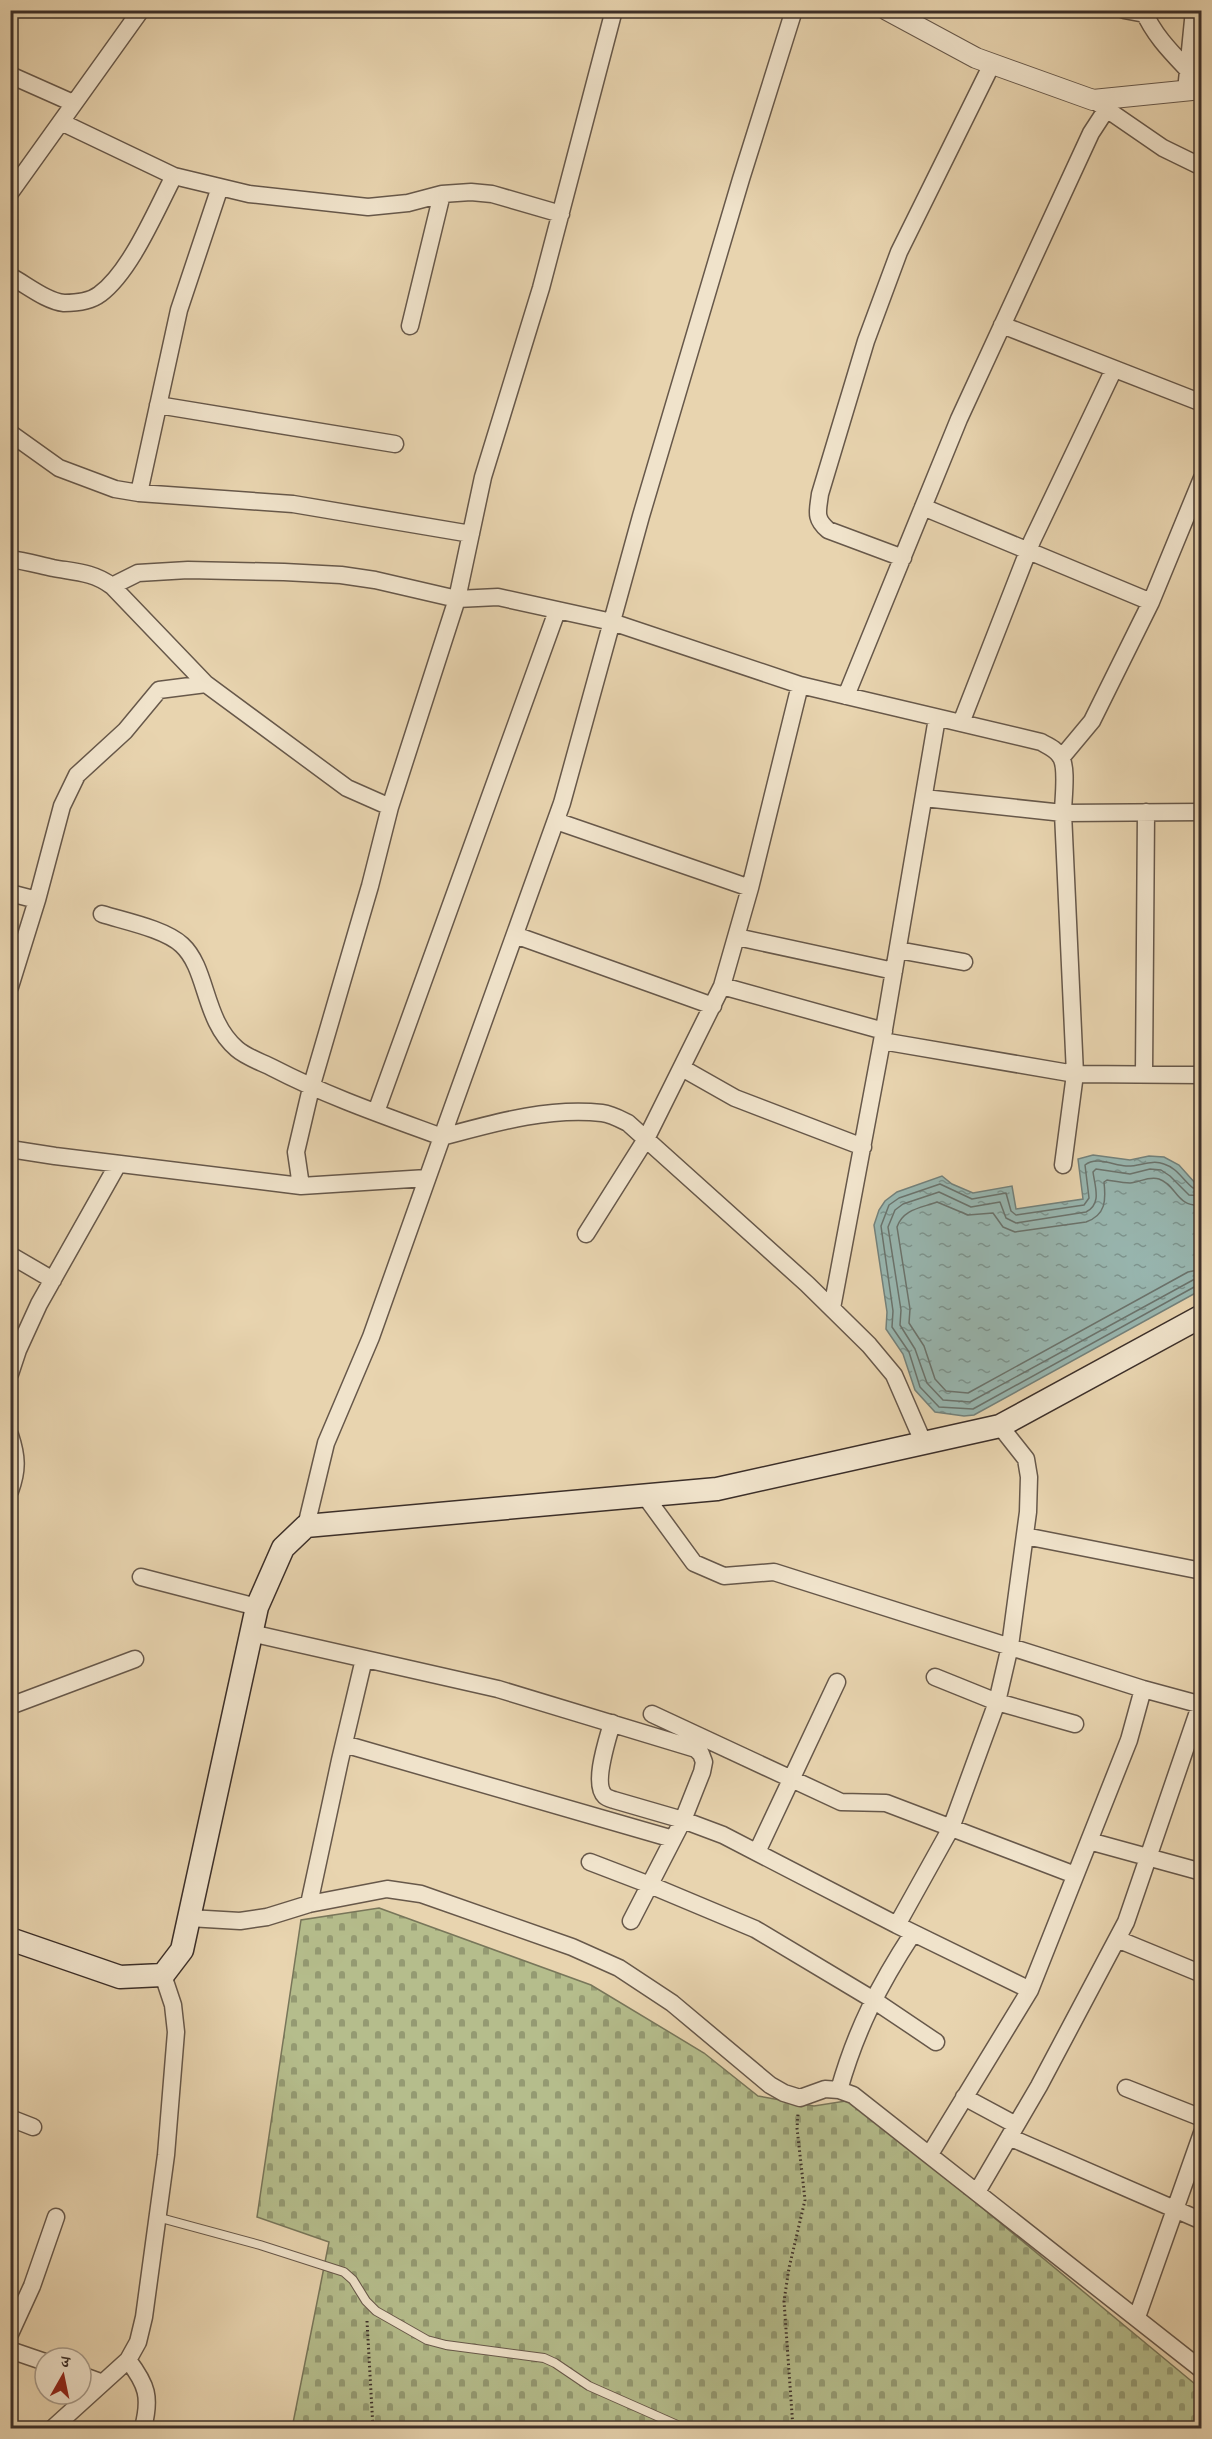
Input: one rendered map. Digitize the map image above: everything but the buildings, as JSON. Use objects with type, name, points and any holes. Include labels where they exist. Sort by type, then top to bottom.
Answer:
[{"type":"main road","points":[[10,1939],[120,1977],[163,1976],[182,1950],[257,1607],[283,1548],[306,1526],[717,1489],[924,1444],[1000,1426],[1202,1316]]},
{"type":"street","points":[[10,193],[141,10]]},
{"type":"street","points":[[301,1186],[296,1152],[311,1088],[370,886],[390,807],[457,598],[483,477],[541,288],[614,10]]},
{"type":"street","points":[[306,1526],[326,1443],[371,1337],[556,821],[738,189],[794,10]]},
{"type":"street","points":[[887,10],[976,58],[1100,105],[1163,148],[1202,167]]},
{"type":"street","points":[[1124,10],[1144,12],[1160,41],[1188,70]]},
{"type":"street","points":[[1100,105],[1194,90],[1188,70],[1194,10]]},
{"type":"street","points":[[903,558],[828,530],[819,522],[817,513],[820,494],[866,341],[899,252],[992,64]]},
{"type":"street","points":[[10,75],[73,104]]},
{"type":"street","points":[[846,696],[959,419],[1090,133],[1100,105]]},
{"type":"street","points":[[61,122],[174,176],[249,194],[368,207],[408,203],[442,194],[471,192],[492,194],[561,214]]},
{"type":"street","points":[[10,276],[50,299],[64,303],[82,301],[100,294],[126,265],[174,176]]},
{"type":"street","points":[[139,493],[179,310],[220,187]]},
{"type":"street","points":[[410,326],[442,194]]},
{"type":"street","points":[[1002,325],[1202,403]]},
{"type":"street","points":[[961,723],[1028,550],[1114,369]]},
{"type":"street","points":[[158,405],[395,444]]},
{"type":"street","points":[[10,433],[59,468],[115,489],[139,493],[293,504],[471,534]]},
{"type":"street","points":[[1062,757],[1092,720],[1151,602],[1202,478]]},
{"type":"street","points":[[923,507],[1151,602]]},
{"type":"street","points":[[10,558],[100,577],[112,585],[206,684],[347,788],[390,807]]},
{"type":"street","points":[[112,585],[138,573],[188,570],[284,572],[341,575],[375,580],[457,598],[498,597],[612,622],[800,685],[1041,742],[1055,750],[1062,757],[1064,771],[1063,813],[1076,1074],[1063,1165]]},
{"type":"street","points":[[376,1112],[557,610]]},
{"type":"street","points":[[10,987],[37,900],[62,806],[77,775],[125,732],[159,690],[206,684]]},
{"type":"street","points":[[586,1234],[646,1139],[722,986],[750,888],[800,685]]},
{"type":"street","points":[[832,1308],[883,1036],[938,718]]},
{"type":"street","points":[[924,798],[1063,813],[1202,812]]},
{"type":"street","points":[[1144,1074],[1146,812]]},
{"type":"street","points":[[556,821],[750,888]]},
{"type":"street","points":[[10,893],[37,900]]},
{"type":"street","points":[[102,914],[162,933],[183,945],[196,966],[210,1010],[225,1036],[238,1050],[311,1088],[442,1137],[514,1118],[604,1113],[628,1123],[870,1345],[894,1375],[924,1444]]},
{"type":"street","points":[[515,935],[712,1006]]},
{"type":"street","points":[[737,937],[894,971]]},
{"type":"street","points":[[897,950],[964,962]]},
{"type":"street","points":[[722,986],[883,1036],[1076,1074],[1202,1075]]},
{"type":"street","points":[[682,1068],[735,1098],[863,1147]]},
{"type":"street","points":[[10,1149],[301,1186],[428,1178]]},
{"type":"street","points":[[10,1374],[14,1348],[118,1164]]},
{"type":"street","points":[[10,1255],[53,1280]]},
{"type":"street","points":[[897,1925],[951,1827],[997,1702],[1010,1646],[1029,1489],[1026,1460],[1000,1426]]},
{"type":"street","points":[[10,1435],[16,1476],[10,1491]]},
{"type":"street","points":[[645,1496],[694,1563],[724,1576],[774,1572],[1143,1689],[1201,1703],[1126,1922],[977,2192]]},
{"type":"street","points":[[1025,1536],[1202,1571]]},
{"type":"street","points":[[141,1578],[257,1607]]},
{"type":"street","points":[[251,1632],[498,1689],[687,1745],[701,1754],[704,1762],[702,1772],[683,1820],[631,1921]]},
{"type":"street","points":[[10,1706],[135,1659]]},
{"type":"street","points":[[309,1904],[364,1659]]},
{"type":"street","points":[[935,1677],[997,1702],[1075,1724]]},
{"type":"street","points":[[757,1852],[837,1682]]},
{"type":"street","points":[[930,2154],[1030,1990],[1129,1740],[1143,1689]]},
{"type":"street","points":[[652,1714],[841,1802],[886,1803],[1075,1875]]},
{"type":"street","points":[[612,1723],[601,1769],[600,1788],[605,1796],[723,1835],[897,1925],[1030,1990]]},
{"type":"street","points":[[344,1744],[673,1839]]},
{"type":"street","points":[[1089,1841],[1202,1872]]},
{"type":"street","points":[[590,1862],[755,1929],[872,1999],[936,2042]]},
{"type":"street","points":[[189,1917],[240,1921],[267,1917],[309,1904],[387,1889],[421,1894],[572,1947],[619,1968],[672,2003],[770,2085],[784,2093],[800,2098],[825,2089],[839,2090],[853,2095],[1202,2370]]},
{"type":"street","points":[[839,2090],[849,2056],[872,1999],[913,1933]]},
{"type":"street","points":[[1117,1939],[1202,1974]]},
{"type":"street","points":[[53,2428],[128,2360],[138,2342],[144,2317],[166,2155],[176,2032],[173,2005],[163,1976]]},
{"type":"street","points":[[1126,2088],[1202,2118]]},
{"type":"street","points":[[964,2097],[1012,2131],[1176,2211],[1202,2221]]},
{"type":"street","points":[[10,2118],[33,2127]]},
{"type":"street","points":[[1137,2317],[1202,2133]]},
{"type":"street","points":[[10,2334],[32,2286],[56,2217]]},
{"type":"street","points":[[10,2350],[33,2358]]},
{"type":"street","points":[[128,2360],[143,2380],[147,2399],[143,2428]]},
{"type":"street","points":[[93,2379],[103,2383]]},
{"type":"lane","points":[[157,2217],[260,2245],[344,2272],[353,2280],[375,2311],[427,2340],[446,2346],[479,2348],[544,2358],[589,2386],[684,2428]]},
{"type":"path","points":[[793,2428],[784,2301],[789,2268],[805,2200],[797,2128],[800,2098]]},
{"type":"path","points":[[366,2301],[373,2428]]},
{"type":"green space","points":[[379,1908],[591,1985],[704,2053],[758,2096],[814,2106],[852,2100],[1201,2389],[1201,2428],[292,2428],[329,2242],[257,2217],[301,1920]]},
{"type":"water","points":[[1093,1155],[1130,1160],[1149,1156],[1164,1157],[1179,1165],[1196,1184],[1201,1181],[1201,1290],[974,1415],[935,1412],[915,1390],[903,1354],[886,1329],[887,1312],[874,1225],[879,1210],[885,1201],[897,1192],[942,1176],[952,1184],[973,1193],[1012,1186],[1016,1209],[1083,1199],[1078,1159]]}]
